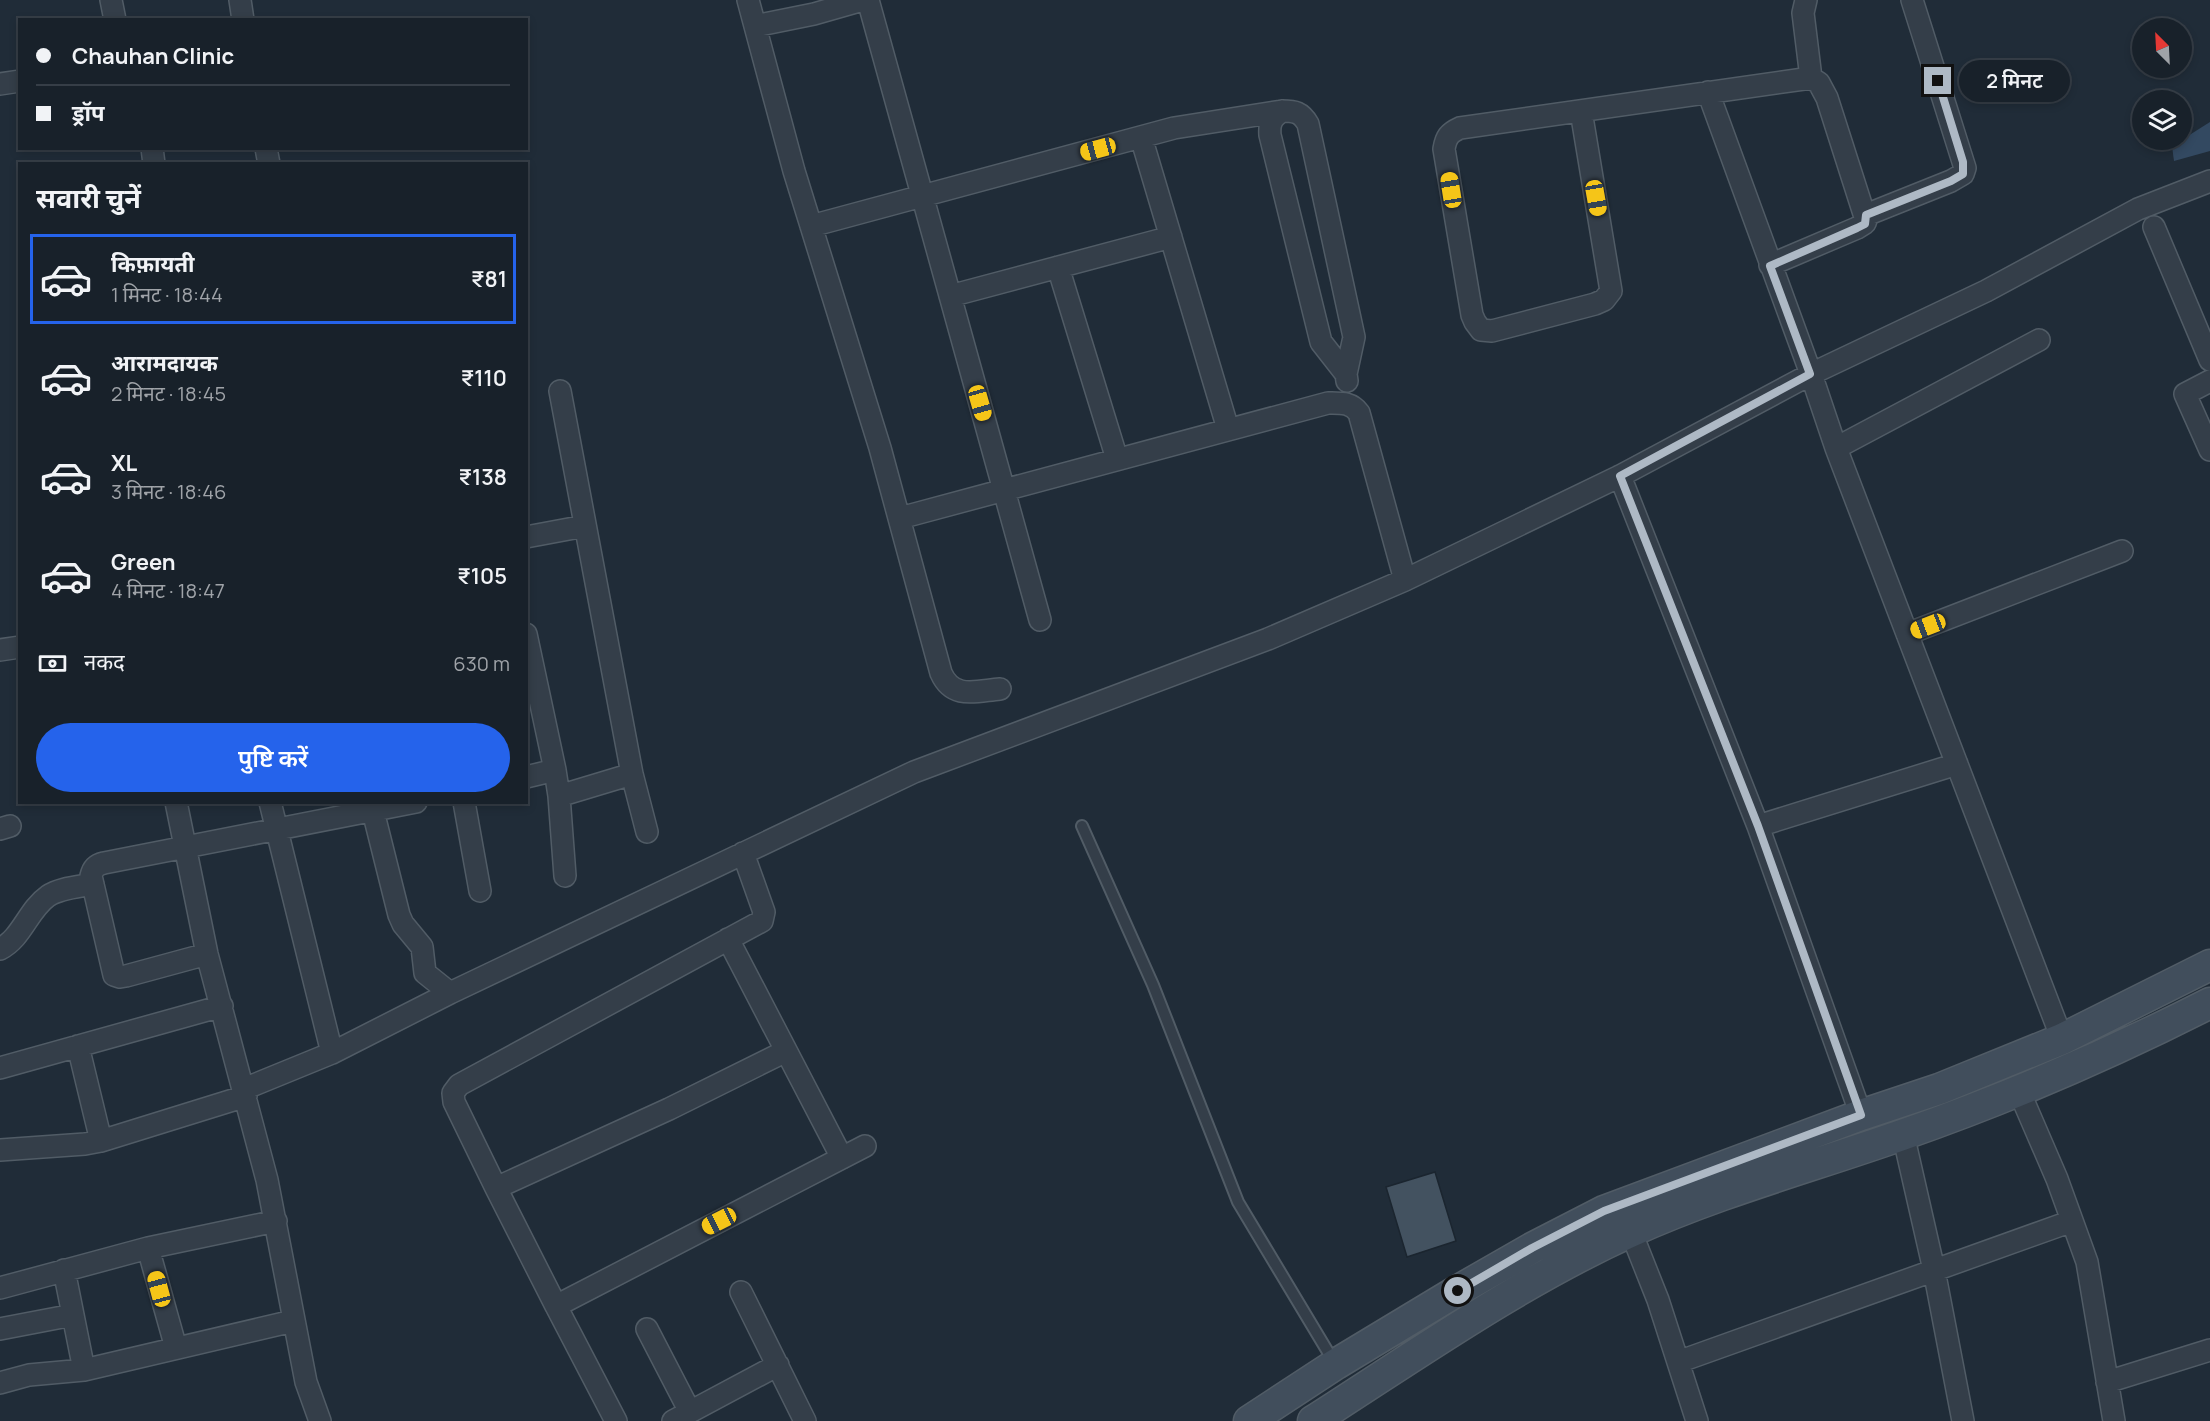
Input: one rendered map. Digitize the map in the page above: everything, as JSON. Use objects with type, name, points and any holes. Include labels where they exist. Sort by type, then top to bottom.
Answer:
[{"type":"main road","points":[[1249,1421],[1336,1364],[1476,1280],[1604,1211],[1861,1115],[1939,1089],[2062,1039],[2210,965]]},
{"type":"main road","points":[[1313,1421],[1504,1299],[1558,1267],[1631,1232],[1724,1194],[1903,1134],[2019,1091],[2148,1035],[2210,1004]]},
{"type":"street","points":[[111,0],[115,18]]},
{"type":"street","points":[[240,0],[243,18]]},
{"type":"street","points":[[748,0],[794,171],[900,518],[944,680],[955,690],[966,692],[1000,689]]},
{"type":"street","points":[[755,26],[814,14],[863,0]]},
{"type":"street","points":[[868,0],[1040,620]]},
{"type":"street","points":[[1806,0],[1803,13],[1811,78]]},
{"type":"street","points":[[1866,215],[1951,181],[1963,174],[1965,168],[1912,0]]},
{"type":"street","points":[[1581,111],[1611,285],[1609,296],[1595,304],[1492,331],[1481,330],[1472,315],[1444,149],[1446,138],[1460,128],[1811,78],[1819,83],[1827,98],[1866,215],[1865,224],[1770,266]]},
{"type":"street","points":[[0,84],[18,81]]},
{"type":"street","points":[[1708,92],[1836,448],[2062,1039]]},
{"type":"street","points":[[812,226],[1174,128],[1282,111],[1295,111],[1303,115],[1308,124],[1354,338],[1346,374]]},
{"type":"street","points":[[1282,111],[1272,117],[1269,126],[1270,135],[1322,342],[1346,374],[1353,406],[1359,413],[1406,579]]},
{"type":"street","points":[[1141,137],[1228,429]]},
{"type":"street","points":[[0,1150],[101,1141],[245,1093],[914,772],[1268,639],[1406,579],[1620,476],[1810,374],[1986,291],[2138,209],[2210,181]]},
{"type":"street","points":[[2154,227],[2210,360]]},
{"type":"street","points":[[950,296],[1171,237]]},
{"type":"street","points":[[1058,267],[1117,459]]},
{"type":"street","points":[[1836,448],[2039,340]]},
{"type":"street","points":[[2210,381],[2185,394],[2210,450]]},
{"type":"street","points":[[560,391],[632,774],[647,832]]},
{"type":"street","points":[[900,518],[1328,403],[1353,406]]},
{"type":"street","points":[[1620,476],[1758,826],[1861,1115]]},
{"type":"street","points":[[528,537],[585,526]]},
{"type":"street","points":[[1907,634],[2122,552]]},
{"type":"street","points":[[528,643],[555,770],[565,876]]},
{"type":"street","points":[[0,650],[18,647]]},
{"type":"street","points":[[1758,826],[1957,764]]},
{"type":"street","points":[[528,777],[555,770]]},
{"type":"street","points":[[559,796],[632,774]]},
{"type":"street","points":[[176,804],[207,954],[245,1093],[276,1221],[306,1382],[320,1421]]},
{"type":"street","points":[[270,804],[332,1053]]},
{"type":"street","points":[[207,954],[126,976],[114,975],[91,876],[97,865],[406,804]]},
{"type":"street","points":[[464,804],[480,891]]},
{"type":"street","points":[[373,811],[399,915],[403,924],[422,947],[425,973],[450,993]]},
{"type":"street","points":[[616,1421],[496,1188],[454,1102],[453,1093],[459,1085],[757,925],[764,917],[762,906],[743,853]]},
{"type":"street","points":[[0,949],[21,929],[46,897],[58,891],[93,884]]},
{"type":"street","points":[[728,939],[842,1158]]},
{"type":"street","points":[[0,1068],[222,1006]]},
{"type":"street","points":[[78,1046],[101,1141]]},
{"type":"street","points":[[496,1188],[669,1109],[786,1051]]},
{"type":"street","points":[[2019,1091],[2057,1179],[2087,1262],[2114,1421]]},
{"type":"street","points":[[1903,1134],[1934,1270],[1963,1421]]},
{"type":"street","points":[[556,1306],[865,1146]]},
{"type":"street","points":[[0,1288],[148,1248],[276,1221]]},
{"type":"street","points":[[1678,1362],[2072,1221]]},
{"type":"street","points":[[1631,1232],[1658,1300],[1697,1421]]},
{"type":"street","points":[[148,1248],[176,1348]]},
{"type":"street","points":[[64,1270],[84,1370]]},
{"type":"street","points":[[741,1292],[805,1421]]},
{"type":"street","points":[[2,1323],[73,1315]]},
{"type":"street","points":[[0,1383],[29,1375],[84,1370],[293,1321]]},
{"type":"street","points":[[647,1329],[682,1417],[778,1365]]},
{"type":"street","points":[[2107,1382],[2210,1350]]},
{"type":"lane","points":[[1082,826],[1153,985],[1238,1202],[1336,1364]]},
{"type":"water","points":[[2210,122],[2210,151],[2174,161],[2173,150],[2192,150],[2192,133]]},
{"type":"building","points":[[1435,1172],[1456,1241],[1407,1257],[1386,1187]]},
{"type":"route","points":[[1458,1291],[1532,1248],[1604,1211],[1861,1115],[1758,826],[1620,476],[1810,374],[1770,266],[1865,224],[1866,215],[1963,174],[1965,168],[1938,81]]}]
